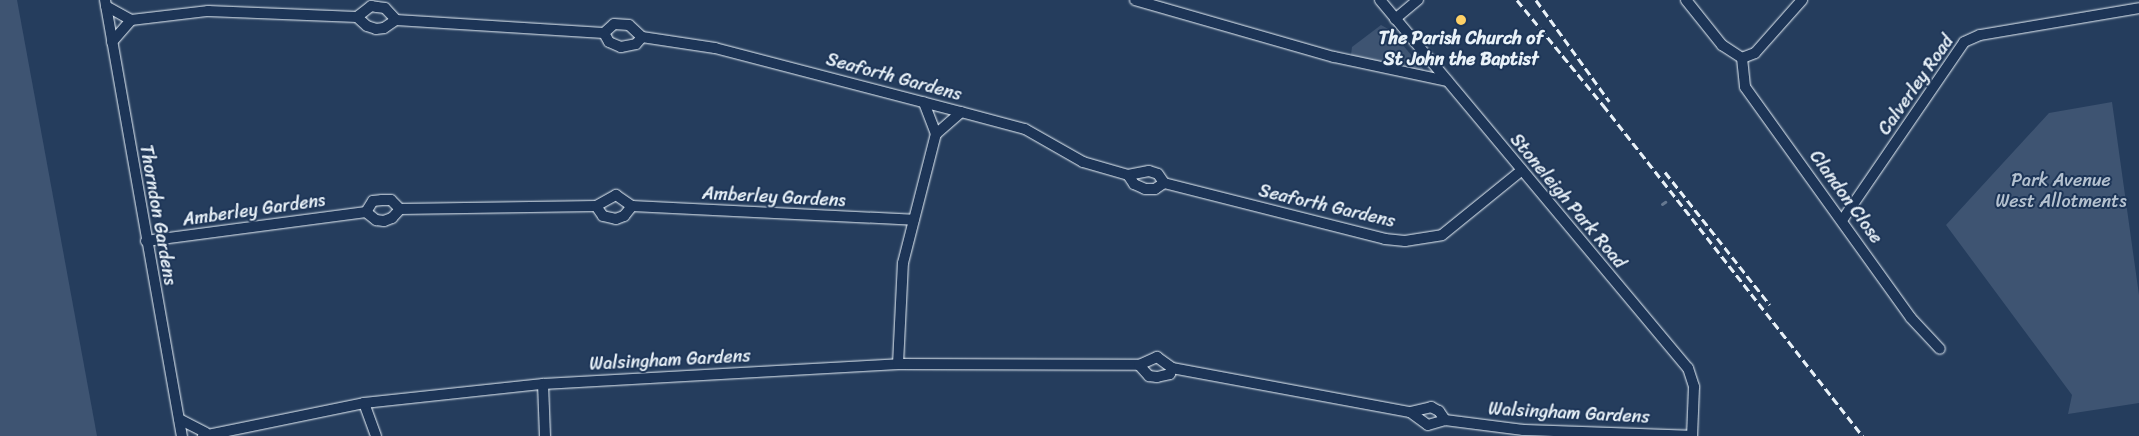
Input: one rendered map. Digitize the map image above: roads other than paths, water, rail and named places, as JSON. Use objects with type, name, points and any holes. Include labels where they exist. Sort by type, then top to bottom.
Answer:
[{"type":"street","points":[[1135,0],[1334,57],[1447,81]]},
{"type":"street","points":[[1395,19],[1418,0]]},
{"type":"street","points":[[1686,0],[1722,45],[1742,58],[1755,53],[1802,0]]},
{"type":"street","name":"Stoneleigh Park Road","points":[[1382,1],[1395,19],[1688,368],[1694,387],[1692,436]]},
{"type":"street","points":[[105,3],[131,20],[112,42]]},
{"type":"street","name":"Thorndon Gardens","points":[[105,3],[182,436]]},
{"type":"street","name":"Seaforth Gardens","points":[[357,17],[371,6],[385,8],[396,20]]},
{"type":"street","name":"Calverley Road","points":[[1843,219],[1964,42],[1980,34],[2139,8]]},
{"type":"street","name":"Seaforth Gardens","points":[[131,20],[208,11],[357,17],[367,26],[376,29],[384,28],[396,20],[604,33],[614,24],[622,23],[629,25],[642,37],[715,48],[1024,129],[1083,162],[1128,175],[1149,170],[1158,174],[1164,183],[1385,239],[1406,241],[1442,235],[1522,170]]},
{"type":"street","points":[[604,33],[609,42],[622,47],[636,44],[642,37]]},
{"type":"street","name":"Clandon Close","points":[[1742,58],[1742,78],[1745,87],[1843,219],[1912,318],[1940,349]]},
{"type":"street","points":[[924,102],[936,134]]},
{"type":"street","points":[[898,364],[900,285],[914,220],[936,134],[961,112]]},
{"type":"street","name":"Seaforth Gardens","points":[[1128,175],[1134,184],[1145,189],[1155,189],[1164,183]]},
{"type":"street","name":"Amberley Gardens","points":[[366,212],[373,201],[382,200],[391,200],[400,209],[596,206],[616,195],[632,206],[914,220]]},
{"type":"street","points":[[596,206],[603,216],[616,219],[624,216],[632,206]]},
{"type":"street","name":"Amberley Gardens","points":[[146,241],[366,212],[376,220],[384,221],[392,218],[400,209]]},
{"type":"street","name":"Walsingham Gardens","points":[[179,419],[205,434],[364,403],[543,384],[898,364],[1138,365],[1157,357],[1172,368],[1410,412],[1430,408],[1439,411],[1445,420]]},
{"type":"street","name":"Walsingham Gardens","points":[[1138,365],[1149,376],[1157,377],[1170,374],[1172,368]]},
{"type":"street","points":[[543,384],[546,436]]},
{"type":"street","points":[[364,403],[376,436]]},
{"type":"street","name":"Walsingham Gardens","points":[[1410,412],[1428,425],[1445,420],[1523,430],[1692,436]]},
{"type":"railway","points":[[1517,0],[1603,105],[1863,436]]},
{"type":"railway","points":[[1536,0],[1609,101]]},
{"type":"railway","points":[[1665,172],[1770,305]]},
{"type":"place","name":"The Parish Church of St John the Baptist","points":[[1461,20]]},
{"type":"park label","name":"Park Avenue West Allotments","points":[[2061,191]]}]
